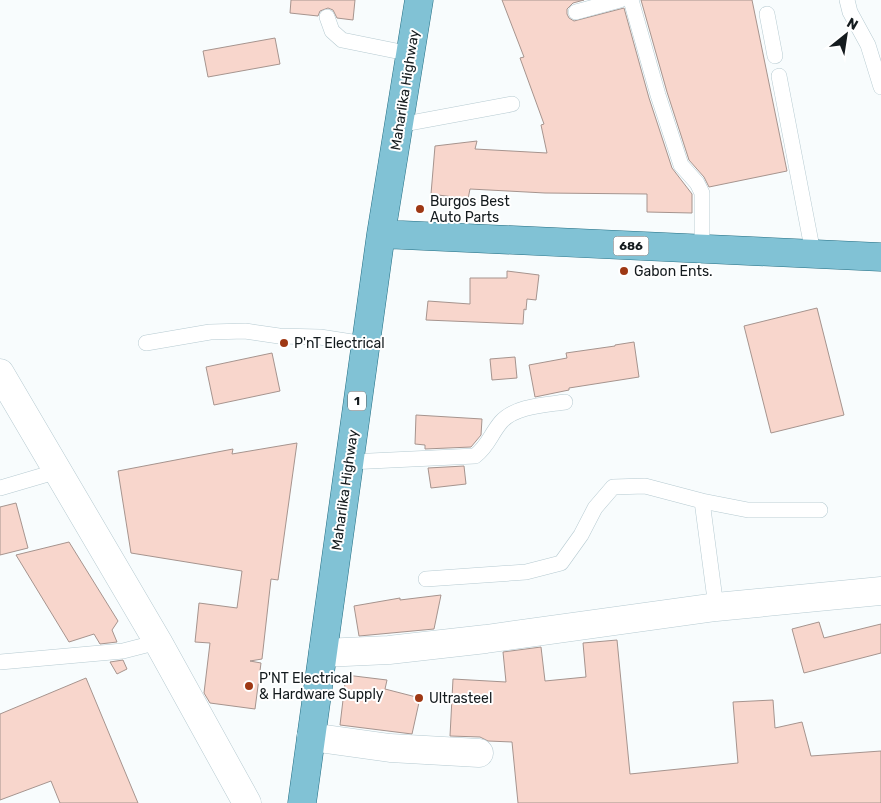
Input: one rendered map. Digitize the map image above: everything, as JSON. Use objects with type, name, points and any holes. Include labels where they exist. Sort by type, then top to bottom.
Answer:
[{"type":"main road","name":"Maharlika Highway","points":[[302,803],[381,234],[419,0]]},
{"type":"main road","name":"686","points":[[381,234],[881,257]]},
{"type":"street","points":[[0,374],[158,642],[246,803]]},
{"type":"street","points":[[322,652],[389,650],[496,638],[716,607],[881,591]]},
{"type":"street","points":[[311,737],[390,748],[479,753]]},
{"type":"lane","points":[[576,12],[620,0]]},
{"type":"lane","points":[[631,0],[658,95],[681,165],[697,183],[702,193],[702,249]]},
{"type":"lane","points":[[847,0],[850,12],[868,44],[881,87]]},
{"type":"lane","points":[[767,14],[775,56]]},
{"type":"lane","points":[[327,17],[332,31],[342,40],[410,54]]},
{"type":"lane","points":[[779,76],[813,253]]},
{"type":"lane","points":[[399,125],[512,104]]},
{"type":"lane","points":[[146,343],[210,332],[245,331],[279,336],[320,337],[365,344]]},
{"type":"lane","points":[[349,462],[475,456],[485,448],[502,420],[520,410],[564,402]]},
{"type":"lane","points":[[0,488],[58,471]]},
{"type":"lane","points":[[426,579],[526,572],[561,563],[581,535],[595,508],[613,487],[646,486],[702,501],[748,510],[820,510]]},
{"type":"lane","points":[[702,501],[716,607]]},
{"type":"lane","points":[[0,662],[123,652],[158,642]]},
{"type":"building","points":[[291,0],[355,0],[353,20],[337,18],[333,10],[328,8],[320,11],[318,16],[290,13]]},
{"type":"building","points":[[502,0],[584,0],[573,3],[567,9],[569,18],[574,21],[624,8],[649,98],[672,168],[692,194],[692,213],[647,212],[647,194],[545,193],[470,189],[468,199],[431,194],[435,146],[477,141],[475,149],[547,153],[541,125],[544,124],[520,58],[524,57]]},
{"type":"building","points":[[641,0],[752,0],[787,171],[709,187],[704,177],[689,160],[667,92]]},
{"type":"building","points":[[275,38],[280,64],[208,77],[203,51]]},
{"type":"building","points":[[507,271],[539,275],[536,300],[527,299],[523,324],[426,320],[428,301],[470,304],[470,278],[507,278]]},
{"type":"building","points":[[817,308],[844,415],[771,433],[744,326]]},
{"type":"building","points":[[634,342],[639,377],[569,388],[569,390],[535,397],[529,365],[567,358],[566,353]]},
{"type":"building","points":[[272,353],[280,391],[214,405],[206,367]]},
{"type":"building","points":[[515,357],[517,378],[492,380],[490,359]]},
{"type":"building","points":[[416,415],[482,419],[481,435],[471,447],[425,449],[425,445],[415,444]]},
{"type":"building","points":[[297,443],[278,580],[271,579],[262,659],[250,661],[261,663],[255,709],[210,703],[204,693],[210,643],[195,642],[199,603],[237,608],[242,571],[131,553],[118,471],[233,449],[232,454]]},
{"type":"building","points":[[464,466],[466,484],[431,488],[428,468]]},
{"type":"building","points":[[16,503],[28,548],[0,555],[0,507]]},
{"type":"building","points":[[69,542],[118,621],[112,630],[117,642],[100,644],[94,634],[69,642],[16,555]]},
{"type":"building","points":[[441,595],[434,629],[359,636],[354,606],[400,598],[400,600]]},
{"type":"building","points":[[819,622],[824,638],[881,624],[881,653],[804,673],[792,629]]},
{"type":"building","points":[[617,640],[630,774],[738,763],[733,702],[773,700],[775,728],[802,722],[811,756],[881,751],[881,803],[518,803],[512,742],[488,741],[480,737],[450,736],[453,679],[506,682],[503,652],[541,647],[545,681],[586,677],[583,643]]},
{"type":"building","points":[[123,660],[127,669],[117,674],[110,662]]},
{"type":"building","points":[[346,675],[387,680],[385,689],[420,698],[412,734],[340,725]]},
{"type":"building","points":[[86,678],[138,803],[60,803],[51,781],[0,800],[0,714]]},
{"type":"place","name":"Burgos Best Auto Parts","points":[[420,209]]},
{"type":"place","name":"Gabon Ents.","points":[[624,271]]},
{"type":"place","name":"P'nT Electrical","points":[[284,343]]},
{"type":"place","name":"P'NT Electrical & Hardware Supply","points":[[249,686]]},
{"type":"place","name":"Ultrasteel","points":[[419,698]]}]
